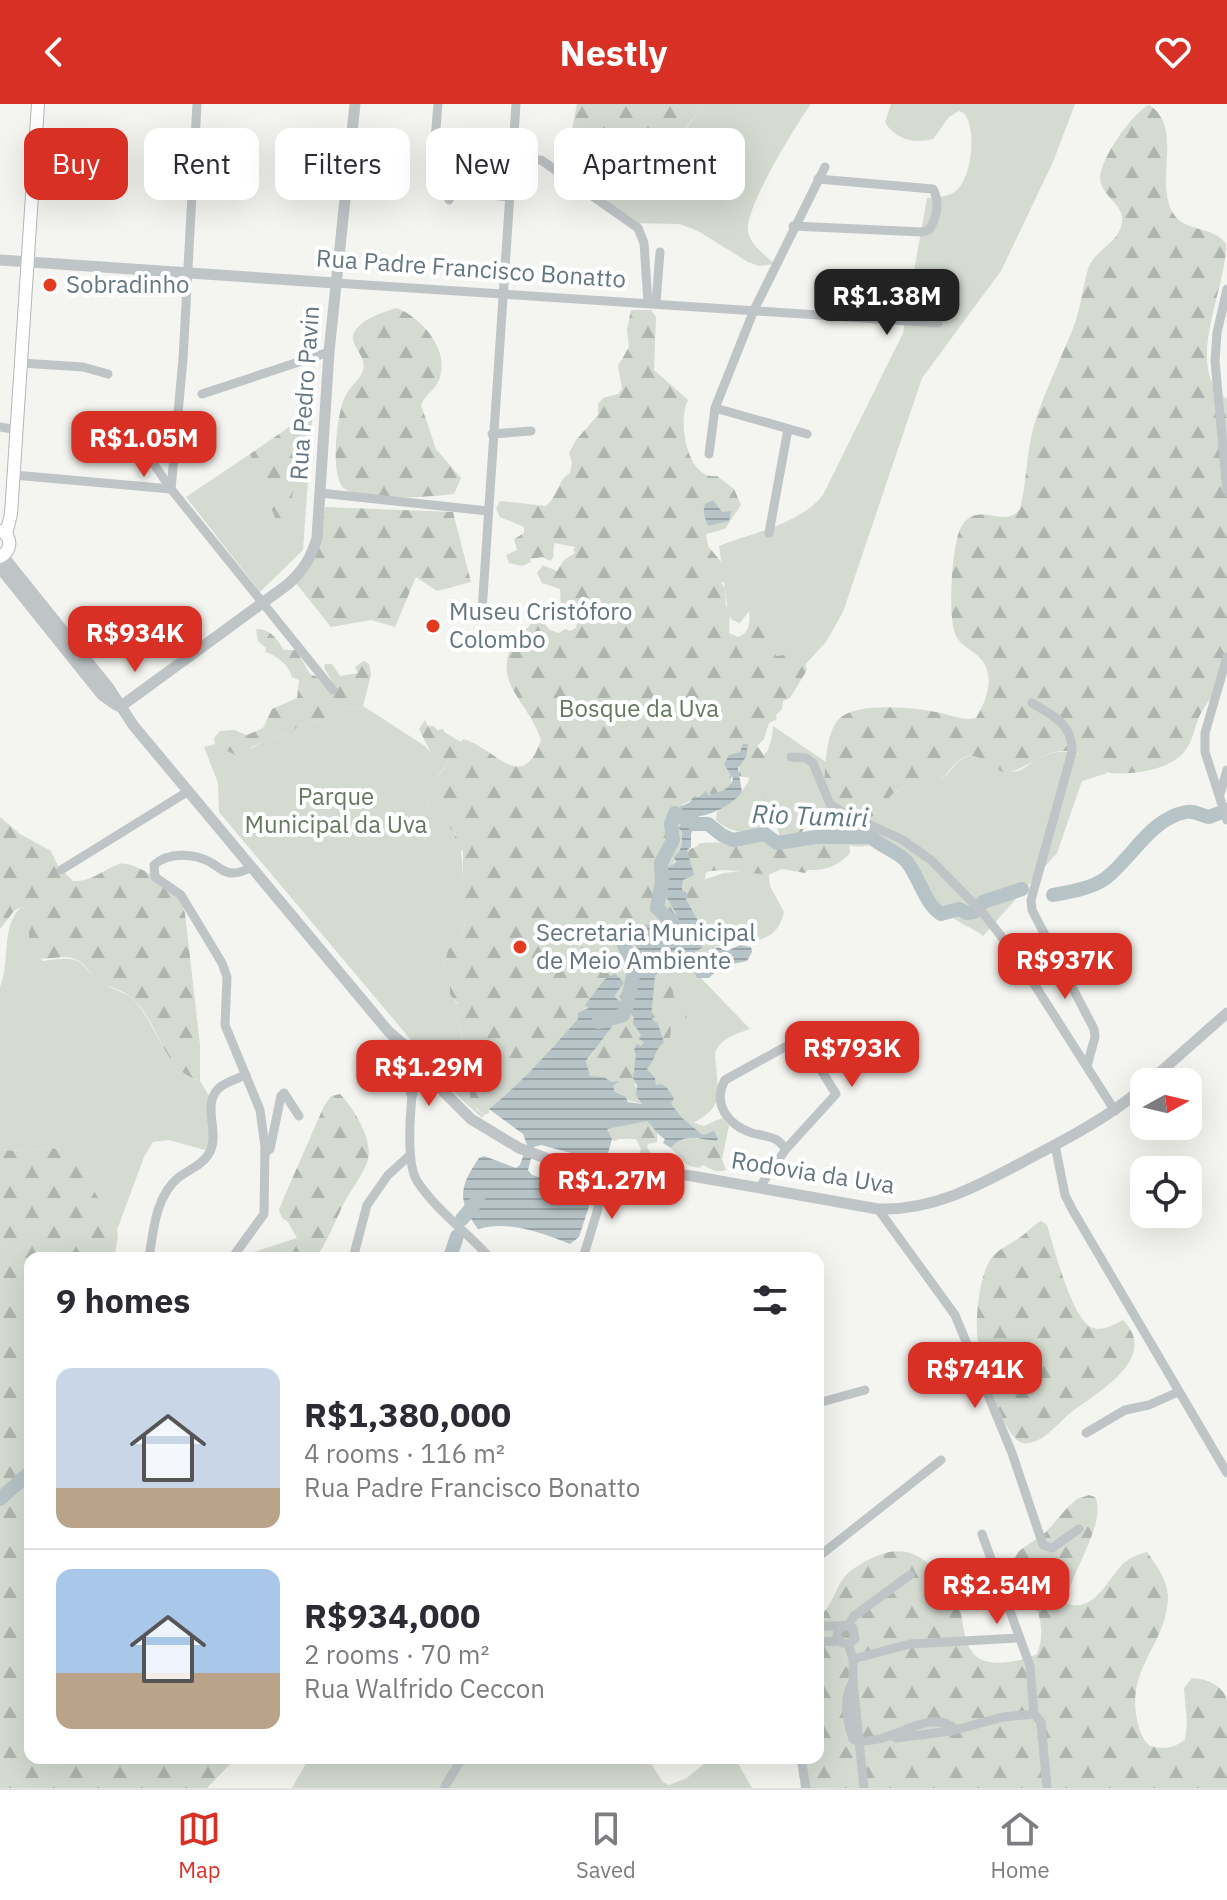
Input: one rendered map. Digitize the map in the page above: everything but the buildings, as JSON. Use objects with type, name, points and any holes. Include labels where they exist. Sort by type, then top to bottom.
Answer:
[{"type":"main road","points":[[1,560],[10,546],[3,532],[11,514],[38,104]]},
{"type":"street","points":[[171,489],[189,271],[197,104]]},
{"type":"street","name":"Rua Pedro Pavin","points":[[120,707],[300,574],[312,554],[317,538],[335,283],[355,104]]},
{"type":"street","points":[[436,128],[438,104]]},
{"type":"street","points":[[514,128],[516,104]]},
{"type":"street","points":[[538,160],[638,228],[644,243],[652,303]]},
{"type":"street","points":[[709,454],[715,408],[754,310],[793,226],[825,167]]},
{"type":"street","points":[[793,226],[922,232],[929,230],[935,221],[937,197],[933,189],[818,179]]},
{"type":"street","points":[[482,611],[509,200]]},
{"type":"street","points":[[793,226],[898,237]]},
{"type":"street","points":[[652,303],[660,252]]},
{"type":"street","name":"Rua Padre Francisco Bonatto","points":[[0,260],[938,323]]},
{"type":"street","points":[[1227,289],[1217,333],[1215,361],[1227,491]]},
{"type":"street","points":[[202,394],[329,352]]},
{"type":"street","points":[[21,363],[83,367],[108,374]]},
{"type":"street","points":[[715,408],[807,434]]},
{"type":"street","points":[[0,427],[17,430]]},
{"type":"street","points":[[769,533],[788,429]]},
{"type":"street","points":[[492,434],[531,431]]},
{"type":"street","points":[[144,450],[171,489],[333,690]]},
{"type":"street","points":[[14,475],[171,489]]},
{"type":"street","points":[[320,493],[488,511]]},
{"type":"street","name":"Rodovia da Uva","points":[[1,560],[109,688],[120,707],[187,792],[397,1039],[471,1119],[519,1148],[580,1171],[604,1176],[662,1173],[692,1176],[878,1209],[912,1207],[946,1199],[979,1185],[1115,1111],[1130,1099]]},
{"type":"street","points":[[1227,657],[1205,733],[1205,752],[1227,820]]},
{"type":"street","points":[[1032,703],[1062,722],[1072,742],[1072,752],[1031,900],[1032,910],[1094,1029],[1095,1037],[1087,1066]]},
{"type":"street","points":[[791,757],[806,758],[813,763],[830,804],[901,839],[931,860],[983,913],[1015,954],[1115,1111]]},
{"type":"street","points":[[1220,796],[1227,770]]},
{"type":"street","points":[[61,870],[187,792]]},
{"type":"street","points":[[236,1252],[264,1214],[265,1153],[260,1110],[225,1025],[227,977],[222,963],[181,895],[152,872],[162,857],[172,856],[197,857],[229,874],[252,867]]},
{"type":"street","points":[[1165,1068],[1227,1013]]},
{"type":"street","points":[[759,1188],[786,1149],[835,1099],[836,1094],[801,1038],[725,1080],[720,1089],[719,1099],[724,1113],[736,1126],[777,1140],[786,1149]]},
{"type":"street","points":[[397,1039],[412,1094]]},
{"type":"street","points":[[416,1058],[409,1156],[415,1178],[431,1199],[484,1252]]},
{"type":"street","points":[[150,1252],[164,1194],[180,1176],[202,1163],[211,1152],[214,1132],[211,1099],[218,1088],[246,1075]]},
{"type":"street","points":[[265,1153],[270,1149],[284,1093],[299,1116]]},
{"type":"street","points":[[1055,1145],[1065,1195],[1072,1209],[1227,1473]]},
{"type":"street","points":[[355,1252],[367,1205],[388,1175],[409,1156]]},
{"type":"street","points":[[585,1252],[604,1176]]},
{"type":"street","points":[[878,1209],[955,1315],[1012,1453],[1043,1545],[1052,1548],[1079,1529]]},
{"type":"street","points":[[824,1401],[865,1390]]},
{"type":"street","points":[[1086,1433],[1125,1410],[1149,1405],[1178,1392]]},
{"type":"street","points":[[824,1552],[941,1460]]},
{"type":"street","points":[[982,1534],[1030,1666],[1034,1714],[1041,1722],[1047,1788]]},
{"type":"street","points":[[910,1575],[854,1616],[837,1633],[853,1659],[853,1682],[847,1695],[847,1714],[853,1739],[858,1742],[891,1735],[896,1738],[1034,1714]]},
{"type":"street","points":[[824,1626],[845,1626],[855,1631],[856,1637],[844,1643],[824,1642]]},
{"type":"street","points":[[853,1659],[918,1643],[1019,1638]]},
{"type":"street","points":[[858,1742],[864,1788]]},
{"type":"street","points":[[444,1788],[458,1764]]},
{"type":"street","points":[[802,1764],[806,1788]]},
{"type":"green space","points":[[577,104],[705,104],[685,128],[572,128]]},
{"type":"green space","points":[[705,104],[811,104],[772,167],[749,220],[748,231],[752,241],[775,264],[759,266],[748,262],[698,231],[680,224],[630,223],[598,200],[745,200],[745,128],[686,128]]},
{"type":"green space","points":[[891,104],[1075,104],[1053,162],[1001,271],[922,378],[843,612],[826,642],[790,681],[773,665],[753,606],[740,623],[732,620],[719,546],[789,520],[823,495],[903,333],[927,198],[954,192],[966,174],[971,140],[964,113],[959,111],[949,117],[933,139],[913,141],[894,133],[885,122]]},
{"type":"green space","points":[[1149,105],[1159,114],[1165,126],[1166,186],[1173,213],[1185,224],[1214,234],[1226,244],[1207,349],[1208,369],[1214,386],[1227,399],[1227,656],[1217,687],[1199,717],[1188,747],[1171,763],[1161,767],[1140,772],[1111,773],[1078,754],[1062,751],[1047,754],[1005,773],[977,757],[967,756],[935,783],[904,788],[895,792],[873,816],[866,819],[853,817],[835,805],[825,787],[828,744],[839,719],[860,710],[888,707],[971,719],[976,718],[984,703],[989,678],[987,670],[978,656],[958,639],[953,627],[952,582],[958,536],[961,527],[975,515],[1007,517],[1020,509],[1034,425],[1075,323],[1088,269],[1121,227],[1121,213],[1102,186],[1101,171],[1118,138],[1134,117]]},
{"type":"green space","points":[[397,308],[416,319],[438,347],[442,369],[439,380],[421,405],[436,449],[461,478],[454,494],[398,498],[366,496],[345,489],[340,483],[336,444],[340,414],[346,395],[364,365],[353,336],[368,319]]},
{"type":"green space","name":"Bosque da Uva","points":[[631,310],[651,310],[656,317],[654,370],[688,400],[684,434],[692,459],[698,469],[707,475],[717,476],[734,489],[741,505],[725,529],[706,534],[708,546],[723,564],[725,581],[721,583],[725,588],[726,606],[730,608],[729,633],[738,637],[746,632],[749,605],[754,601],[770,619],[776,656],[784,655],[788,669],[795,663],[796,655],[802,654],[807,670],[790,698],[783,701],[777,719],[769,723],[764,739],[757,746],[766,758],[758,779],[739,776],[740,752],[729,770],[731,782],[726,791],[717,795],[705,793],[683,804],[681,810],[685,810],[687,819],[678,829],[682,832],[681,852],[661,884],[666,889],[663,893],[677,913],[672,934],[664,938],[661,931],[630,939],[635,943],[633,953],[639,972],[629,1012],[644,1042],[635,1050],[634,1074],[643,1104],[624,1099],[624,1095],[615,1092],[613,1086],[620,1081],[611,1082],[590,1076],[586,1062],[611,1028],[615,1014],[621,1012],[614,996],[578,1013],[579,1019],[557,1043],[484,1115],[470,1101],[470,1089],[454,1081],[462,1033],[453,1006],[458,1004],[450,995],[450,979],[443,970],[448,950],[460,939],[464,928],[466,916],[458,904],[457,884],[463,877],[463,851],[453,848],[451,839],[456,834],[444,822],[440,823],[426,794],[430,791],[427,782],[440,774],[447,760],[431,753],[419,729],[425,720],[428,726],[443,729],[461,742],[463,739],[475,744],[507,764],[525,765],[534,756],[541,740],[512,687],[507,662],[521,630],[528,628],[532,621],[541,620],[550,630],[559,633],[576,628],[579,612],[574,610],[571,613],[561,608],[560,589],[542,583],[537,573],[543,565],[557,571],[564,560],[575,553],[575,547],[554,543],[550,561],[543,557],[530,559],[531,562],[522,566],[509,563],[506,555],[517,550],[514,539],[524,533],[524,527],[500,517],[496,508],[500,501],[546,506],[553,498],[570,473],[572,462],[569,453],[598,415],[598,404],[603,398],[618,394],[622,389],[618,366],[629,347],[627,330]]},
{"type":"green space","points":[[313,409],[303,550],[260,592],[186,497],[250,454],[285,542],[305,416]]},
{"type":"green space","points":[[305,416],[285,543],[250,454]]},
{"type":"green space","points":[[325,507],[453,512],[471,582],[437,591],[416,577],[395,627],[371,620],[331,627],[295,582],[310,567],[314,558]]},
{"type":"green space","points":[[256,629],[269,633],[284,650],[296,650],[310,674],[330,682],[325,664],[332,664],[340,676],[358,673],[355,667],[364,661],[369,664],[371,675],[363,706],[344,709],[322,720],[304,724],[292,733],[264,740],[237,756],[215,744],[214,738],[220,731],[234,730],[247,735],[263,728],[272,709],[297,698],[299,680],[292,677],[282,661],[265,652],[266,648],[258,641]]},
{"type":"green space","name":"Parque Municipal da Uva","points":[[363,706],[431,753],[447,760],[440,773],[427,782],[430,791],[427,800],[439,820],[452,829],[459,844],[463,878],[457,884],[466,916],[460,939],[448,950],[443,970],[450,978],[450,995],[458,1005],[453,1006],[462,1033],[461,1047],[453,1067],[454,1081],[470,1089],[476,1109],[484,1115],[482,1118],[459,1097],[219,812],[218,783],[204,747],[215,744],[232,751],[252,748],[264,740],[292,733],[303,724]]},
{"type":"green space","points":[[773,726],[826,762],[825,777],[875,815],[896,792],[938,781],[959,761],[972,756],[1010,772],[1021,770],[1049,754],[1067,752],[1092,761],[1107,773],[1082,781],[1057,853],[983,936],[947,913],[914,867],[884,846],[853,846],[799,820],[744,832],[735,831],[716,820],[717,812],[741,792],[768,750]]},
{"type":"green space","points":[[764,797],[771,799],[776,806],[782,802],[796,807],[805,826],[800,836],[804,840],[842,838],[849,841],[850,853],[831,867],[805,873],[782,869],[768,875],[727,870],[706,873],[702,894],[707,899],[704,913],[711,924],[714,948],[702,955],[700,966],[683,974],[678,970],[673,977],[676,1002],[673,1008],[686,1011],[687,1016],[684,1025],[671,1026],[669,1051],[660,1061],[659,1077],[675,1088],[691,1122],[704,1126],[722,1118],[729,1126],[722,1159],[726,1170],[719,1171],[703,1165],[699,1168],[689,1165],[671,1148],[683,1138],[698,1139],[708,1134],[703,1135],[683,1119],[671,1104],[667,1088],[656,1085],[655,1078],[647,1072],[656,1050],[664,1042],[658,1024],[651,1018],[655,976],[661,959],[678,961],[701,934],[700,925],[686,899],[687,893],[682,890],[683,880],[687,877],[687,850],[700,843],[761,839],[763,835],[776,839],[779,834],[777,826],[765,822],[760,812]]},
{"type":"green space","points":[[0,817],[20,834],[51,851],[58,866],[73,881],[86,880],[125,864],[150,874],[178,896],[185,913],[200,1045],[200,1081],[176,1066],[141,1007],[131,997],[102,983],[75,959],[33,956],[29,947],[29,911],[21,907],[14,911],[0,929]]},
{"type":"green space","points":[[768,868],[770,886],[784,912],[779,925],[763,939],[706,949],[699,976],[750,1029],[728,1038],[717,1049],[716,1102],[707,1114],[688,1126],[561,1023],[703,880],[724,873]]},
{"type":"green space","points":[[21,907],[29,911],[29,947],[43,961],[76,960],[111,988],[132,998],[170,1058],[188,1076],[200,1081],[213,1102],[212,1152],[169,1140],[153,1142],[144,1157],[117,1230],[90,1186],[87,1172],[78,1158],[68,1151],[46,1147],[26,1151],[0,1150],[0,987],[10,925]]},
{"type":"green space","points":[[340,1094],[362,1126],[368,1145],[367,1163],[320,1252],[254,1252],[297,1238],[279,1210],[331,1096]]},
{"type":"green space","points":[[647,1121],[657,1132],[657,1142],[648,1144],[647,1148],[658,1156],[657,1161],[648,1154],[640,1153],[636,1139],[614,1141],[608,1135],[607,1129]]},
{"type":"green space","points":[[46,1147],[68,1151],[78,1158],[118,1237],[115,1252],[24,1252],[24,1764],[230,1764],[207,1788],[0,1788],[0,1150],[26,1151]]},
{"type":"green space","points":[[1041,1221],[1047,1225],[1071,1298],[1085,1322],[1100,1329],[1123,1320],[1133,1334],[1134,1347],[1122,1372],[1110,1383],[1043,1437],[1023,1443],[1008,1428],[993,1395],[977,1334],[978,1308],[983,1278],[992,1258]]},
{"type":"green space","points":[[1089,1495],[1095,1497],[1098,1508],[1092,1535],[1066,1603],[1085,1604],[1092,1600],[1124,1563],[1147,1552],[1163,1578],[1168,1596],[1162,1628],[1137,1684],[1135,1701],[1140,1731],[1150,1746],[1165,1748],[1181,1743],[1185,1740],[1187,1724],[1184,1688],[1192,1678],[1217,1686],[1227,1700],[1227,1788],[801,1788],[798,1764],[824,1764],[824,1612],[847,1574],[865,1562],[888,1553],[898,1551],[919,1557],[929,1564],[953,1594],[959,1606],[966,1640],[977,1657],[999,1663],[1031,1657],[1037,1654],[1041,1628],[1035,1604],[1015,1557],[1046,1532],[1077,1499]]},
{"type":"green space","points":[[306,1764],[651,1764],[663,1782],[669,1785],[687,1778],[704,1764],[738,1764],[752,1788],[292,1788]]},
{"type":"shaded area","points":[[713,500],[722,512],[731,511],[729,521],[708,526],[704,507]]},
{"type":"shaded area","points":[[743,744],[748,744],[746,757],[738,768],[742,792],[723,808],[699,816],[691,834],[691,847],[687,850],[694,875],[683,880],[682,890],[687,893],[686,899],[700,925],[702,948],[678,961],[661,959],[662,969],[655,976],[651,1018],[658,1024],[664,1042],[647,1069],[655,1078],[656,1085],[662,1084],[667,1088],[674,1098],[671,1104],[683,1119],[703,1135],[714,1131],[718,1139],[686,1138],[671,1148],[663,1143],[665,1139],[647,1121],[607,1129],[612,1139],[608,1153],[601,1161],[541,1145],[534,1147],[528,1170],[532,1175],[586,1191],[592,1197],[579,1237],[570,1244],[513,1227],[478,1229],[466,1210],[463,1193],[473,1168],[484,1156],[516,1168],[527,1145],[523,1134],[489,1109],[546,1054],[578,1019],[578,1013],[589,1008],[585,1005],[604,980],[615,973],[624,983],[614,996],[624,1006],[623,1011],[615,1014],[611,1028],[586,1061],[590,1076],[604,1077],[611,1082],[620,1081],[613,1086],[615,1092],[625,1096],[628,1102],[642,1104],[636,1095],[637,1085],[633,1078],[634,1050],[637,1044],[641,1046],[644,1042],[639,1039],[641,1035],[633,1023],[634,1017],[627,1011],[639,972],[628,954],[633,953],[636,947],[630,938],[638,928],[651,924],[661,931],[662,937],[672,934],[676,913],[663,892],[665,885],[660,881],[664,875],[662,872],[676,862],[674,857],[681,848],[682,832],[678,828],[688,816],[680,807],[705,790],[709,795],[729,786],[733,779],[724,764],[729,755],[740,752]]},
{"type":"shaded area","points":[[740,945],[751,947],[747,961],[722,966],[709,978],[697,978],[693,969],[702,965],[702,955],[718,947],[727,951]]},
{"type":"waterway","name":"Rio Tumiri","points":[[1053,895],[1088,887],[1106,878],[1152,830],[1173,816],[1195,812],[1209,817],[1227,810]]},
{"type":"waterway","name":"Rio Tumiri","points":[[674,939],[677,927],[657,908],[662,882],[661,863],[673,840],[671,824],[675,813],[694,824],[708,824],[733,840],[765,834],[777,843],[816,837],[871,837],[907,862],[931,904],[941,914],[959,909],[974,912],[983,902],[1022,889]]},
{"type":"waterway","name":"Rio Tumiri","points":[[598,1022],[623,1015],[626,1009],[635,966],[624,946],[627,933],[635,932],[647,937]]},
{"type":"waterway","name":"Rio Tumiri","points":[[462,1219],[478,1200]]},
{"type":"waterway","name":"Rio Tumiri","points":[[452,1252],[457,1236]]},
{"type":"waterway","name":"Rio Tumiri","points":[[0,1499],[24,1477]]},
{"type":"place","name":"Sobradinho","points":[[50,285]]},
{"type":"place","name":"Museu Cristóforo Colombo","points":[[433,626]]},
{"type":"place","name":"Secretaria Municipal de Meio Ambiente","points":[[520,947]]}]
